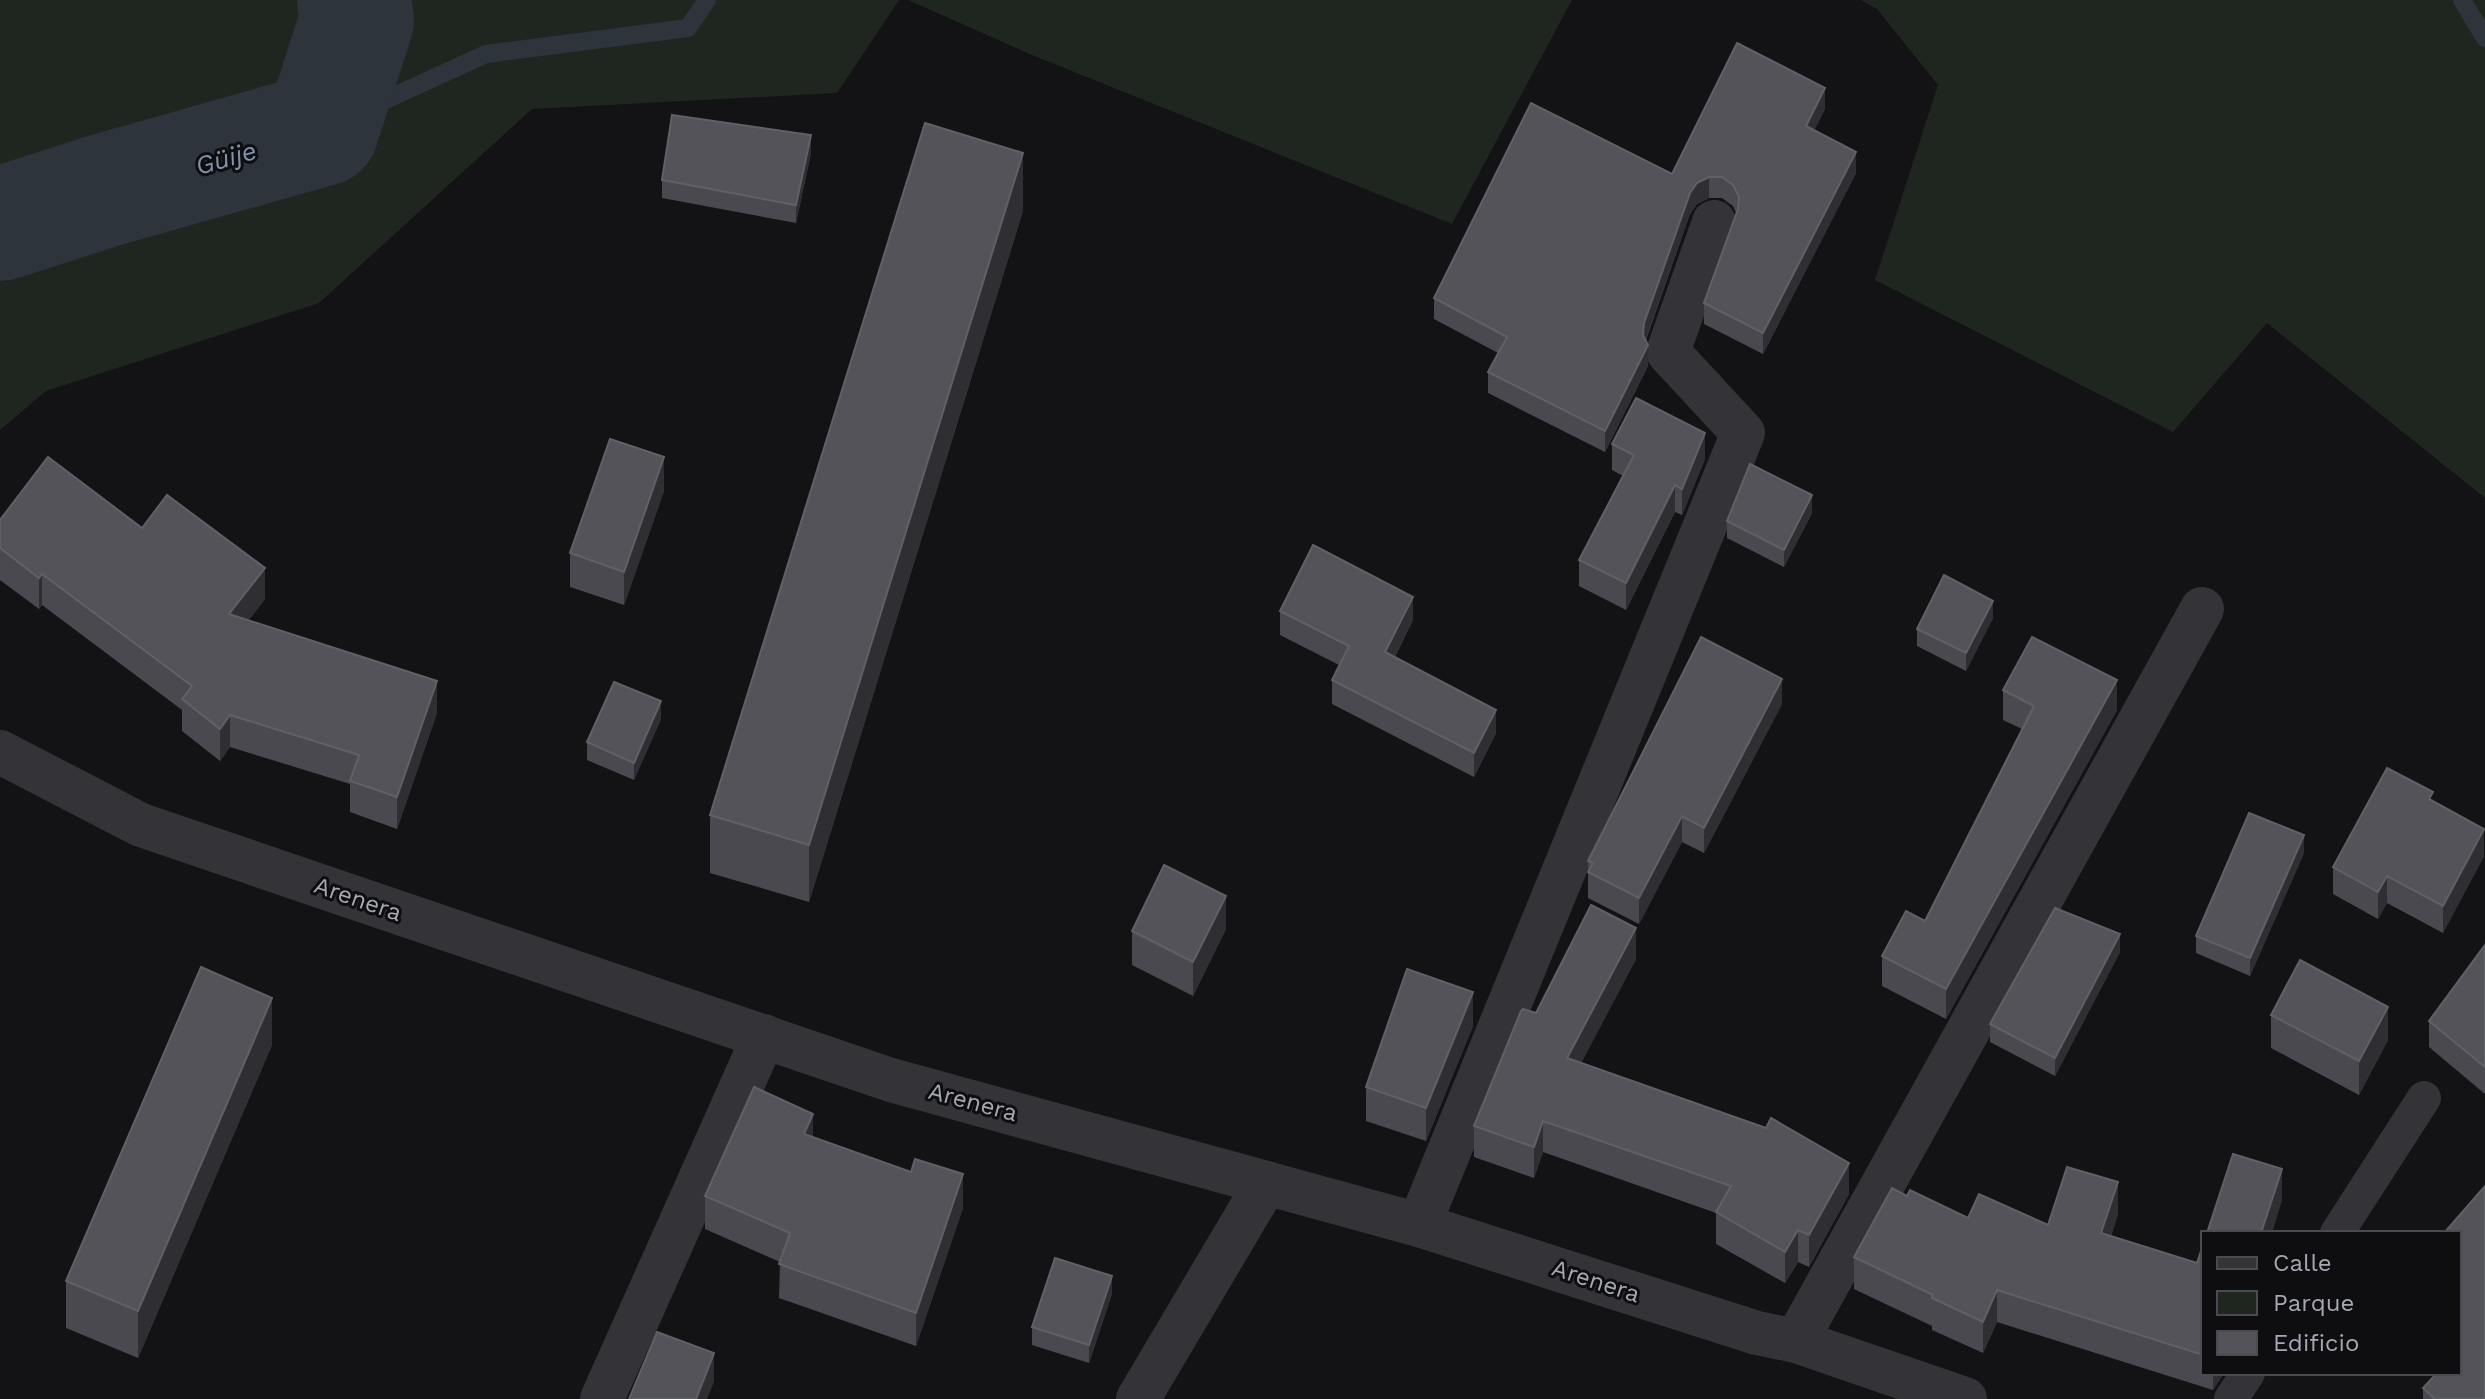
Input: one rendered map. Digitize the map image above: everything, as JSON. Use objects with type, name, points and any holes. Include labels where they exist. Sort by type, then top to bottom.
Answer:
[{"type":"street","points":[[1419,1225],[1743,433],[1668,352],[1714,222]]},
{"type":"street","points":[[1796,1341],[2202,609]]},
{"type":"street","name":"Arenera","points":[[0,752],[141,825],[891,1080],[1419,1225],[1757,1333],[1796,1341],[1965,1399]]},
{"type":"street","points":[[602,1399],[764,1036]]},
{"type":"street","points":[[1138,1399],[1266,1183]]},
{"type":"lane","points":[[2338,1231],[2424,1098]]},
{"type":"lane","points":[[2231,1399],[2247,1375]]},
{"type":"green space","points":[[0,0],[899,0],[837,93],[532,109],[319,303],[46,391],[0,430]]},
{"type":"green space","points":[[908,0],[1572,0],[1452,224],[1032,55]]},
{"type":"green space","points":[[1861,0],[2485,0],[2485,498],[2267,323],[2173,432],[1875,280],[1938,85],[1877,9]]},
{"type":"building","points":[[1737,43],[1825,88],[1806,126],[1856,152],[1763,333],[1704,303],[1738,209],[1739,197],[1733,185],[1722,177],[1709,177],[1697,183],[1690,193],[1644,323],[1643,335],[1648,345],[1605,431],[1488,372],[1507,337],[1434,298],[1531,103],[1672,174]]},
{"type":"building","points":[[672,115],[811,135],[796,205],[662,180]]},
{"type":"building","points":[[925,123],[1023,153],[809,845],[710,815]]},
{"type":"building","points":[[1636,398],[1705,433],[1682,489],[1675,485],[1626,583],[1579,560],[1634,455],[1612,444]]},
{"type":"building","points":[[610,439],[664,457],[624,572],[570,553]]},
{"type":"building","points":[[48,457],[142,528],[167,495],[265,568],[229,614],[437,681],[397,797],[350,781],[359,755],[230,715],[220,729],[182,699],[192,686],[42,574],[39,578],[0,548],[0,520]]},
{"type":"building","points":[[1750,464],[1812,495],[1784,550],[1727,521]]},
{"type":"building","points":[[1313,545],[1413,597],[1385,652],[1496,710],[1474,753],[1332,680],[1349,646],[1280,611]]},
{"type":"building","points":[[1944,575],[1993,601],[1966,653],[1917,629]]},
{"type":"building","points":[[1701,637],[1782,679],[1704,828],[1682,816],[1639,898],[1588,872],[1593,863],[1588,861]]},
{"type":"building","points":[[2032,637],[2117,680],[1946,989],[1882,956],[1906,911],[1925,921],[2034,706],[2003,690]]},
{"type":"building","points":[[614,682],[661,701],[634,763],[587,742]]},
{"type":"building","points":[[2387,768],[2433,792],[2429,799],[2484,829],[2443,906],[2387,876],[2378,892],[2333,867]]},
{"type":"building","points":[[2249,813],[2304,835],[2250,958],[2196,936]]},
{"type":"building","points":[[1164,865],[1226,896],[1193,962],[1132,931]]},
{"type":"building","points":[[1591,905],[1636,928],[1567,1058],[1766,1128],[1771,1118],[1849,1163],[1809,1235],[1798,1230],[1785,1252],[1716,1212],[1731,1186],[1543,1121],[1534,1147],[1474,1126],[1521,1011],[1536,1013]]},
{"type":"building","points":[[2055,908],[2120,934],[2055,1058],[1990,1024]]},
{"type":"building","points":[[2485,945],[2485,1067],[2429,1021]]},
{"type":"building","points":[[2300,960],[2388,1007],[2359,1061],[2271,1015]]},
{"type":"building","points":[[201,967],[272,998],[138,1311],[66,1281]]},
{"type":"building","points":[[1407,969],[1473,992],[1426,1108],[1366,1087]]},
{"type":"building","points":[[754,1087],[813,1114],[804,1134],[911,1172],[915,1159],[963,1174],[916,1313],[779,1264],[790,1233],[705,1196]]},
{"type":"building","points":[[2233,1154],[2282,1169],[2262,1231],[2208,1231]]},
{"type":"building","points":[[2067,1167],[2118,1182],[2101,1233],[2197,1263],[2201,1251],[2201,1354],[1997,1290],[1983,1322],[1854,1257],[1892,1188],[1907,1196],[1910,1190],[1968,1218],[1979,1194],[2048,1225]]},
{"type":"building","points":[[2485,1186],[2485,1399],[2435,1399],[2423,1388],[2435,1375],[2461,1375],[2461,1231],[2446,1231]]},
{"type":"building","points":[[1055,1258],[1112,1276],[1089,1345],[1032,1327]]},
{"type":"building","points":[[657,1332],[714,1353],[696,1399],[629,1399]]},
{"type":"waterway","name":"Güije","points":[[0,224],[106,190],[322,129],[357,20],[354,0]]},
{"type":"waterway","points":[[322,129],[486,54],[688,28],[707,0]]},
{"type":"waterway","points":[[2462,0],[2485,38]]}]
